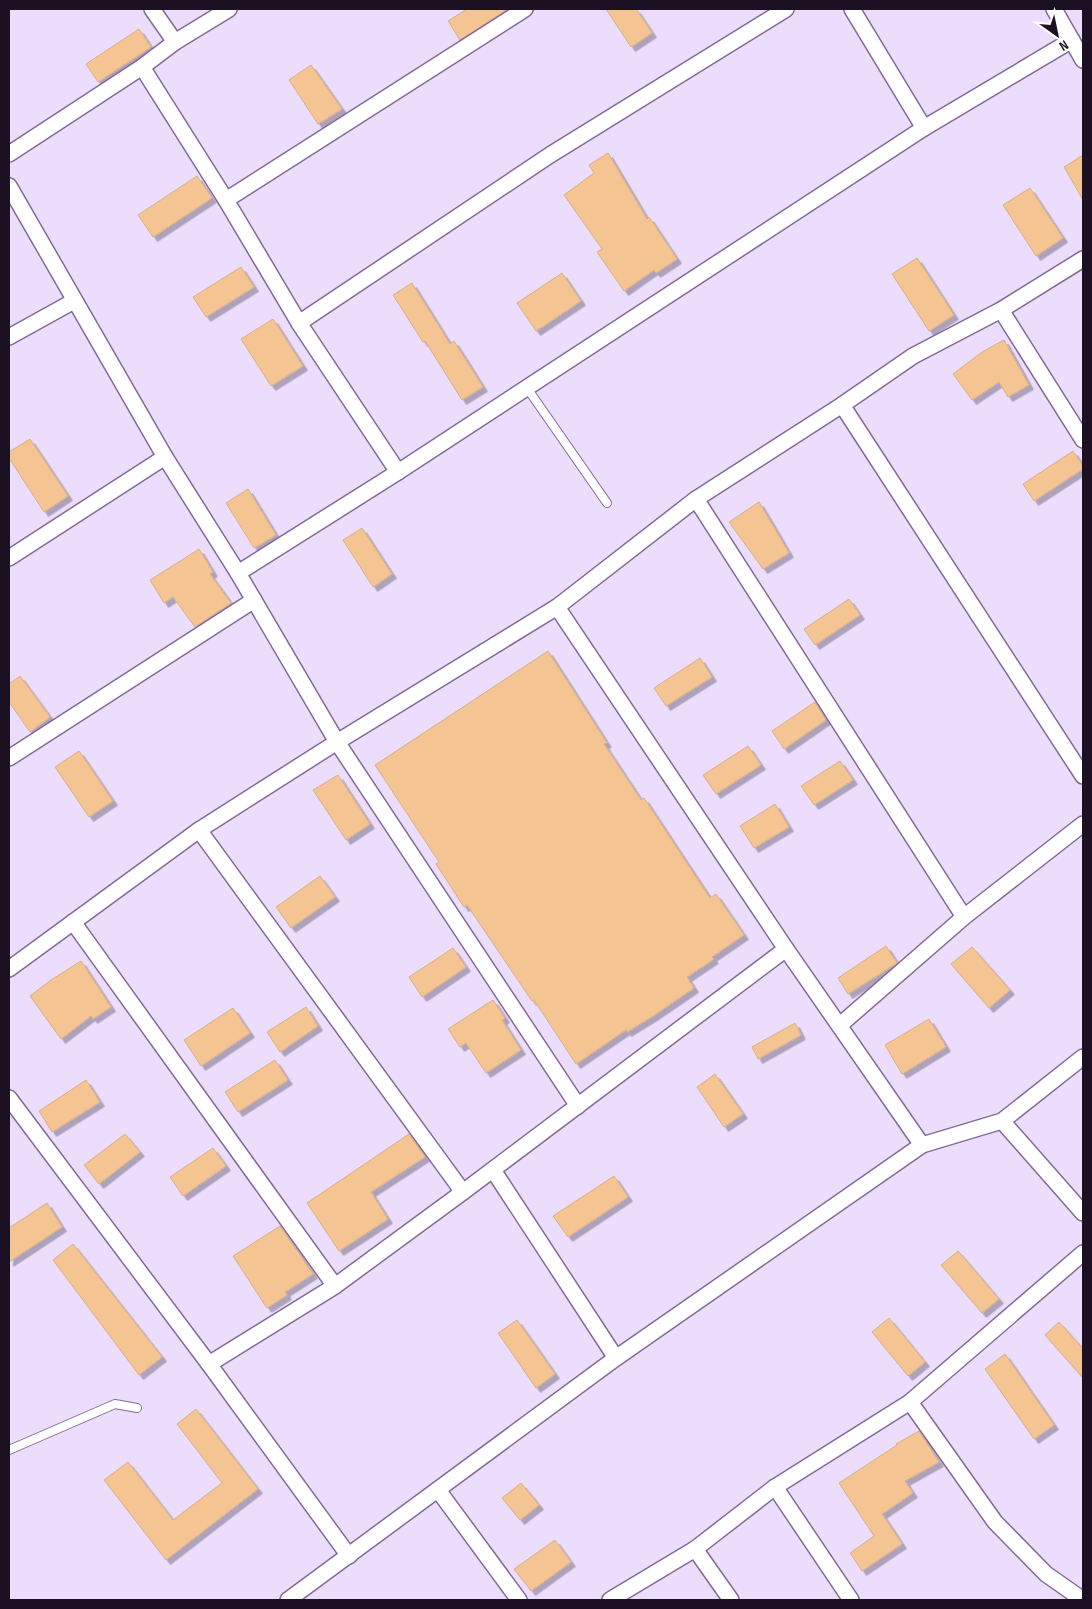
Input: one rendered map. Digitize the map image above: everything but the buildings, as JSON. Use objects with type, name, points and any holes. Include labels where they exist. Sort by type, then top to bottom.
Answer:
[{"type":"street","points":[[152,9],[175,42]]},
{"type":"street","points":[[9,154],[175,42],[229,9]]},
{"type":"street","points":[[226,200],[525,9]]},
{"type":"street","points":[[299,323],[550,155],[786,9]]},
{"type":"street","points":[[852,9],[924,128]]},
{"type":"street","points":[[1054,9],[1083,60]]},
{"type":"street","points":[[238,574],[398,472],[924,128],[1072,40]]},
{"type":"street","points":[[142,66],[226,200],[299,323],[398,472]]},
{"type":"street","points":[[9,186],[165,457],[254,600],[337,742],[578,1106]]},
{"type":"street","points":[[9,969],[199,830],[337,742],[558,607],[696,499],[842,405],[913,356],[1001,310],[1083,260]]},
{"type":"street","points":[[9,336],[74,301]]},
{"type":"street","points":[[1001,310],[1083,440]]},
{"type":"street","points":[[842,405],[1083,776]]},
{"type":"street","points":[[9,558],[165,457]]},
{"type":"street","points":[[696,499],[964,917]]},
{"type":"street","points":[[9,758],[254,600]]},
{"type":"street","points":[[558,607],[786,950],[922,1144]]},
{"type":"street","points":[[840,1025],[964,917],[1083,824]]},
{"type":"street","points":[[199,830],[463,1192]]},
{"type":"street","points":[[73,922],[335,1286]]},
{"type":"street","points":[[209,1364],[335,1286],[786,950]]},
{"type":"street","points":[[298,1598],[349,1556],[616,1358],[922,1144],[1002,1121],[1083,1057]]},
{"type":"street","points":[[9,1098],[209,1364],[349,1556]]},
{"type":"street","points":[[1002,1121],[1083,1213]]},
{"type":"street","points":[[493,1170],[616,1358]]},
{"type":"street","points":[[610,1600],[695,1550],[775,1488],[910,1402],[1083,1253]]},
{"type":"street","points":[[910,1402],[995,1522],[1046,1574],[1083,1600]]},
{"type":"street","points":[[775,1488],[851,1600]]},
{"type":"street","points":[[438,1490],[520,1600]]},
{"type":"street","points":[[695,1550],[731,1600]]},
{"type":"lane","points":[[527,388],[607,503]]},
{"type":"lane","points":[[9,1450],[115,1404],[137,1408]]}]
